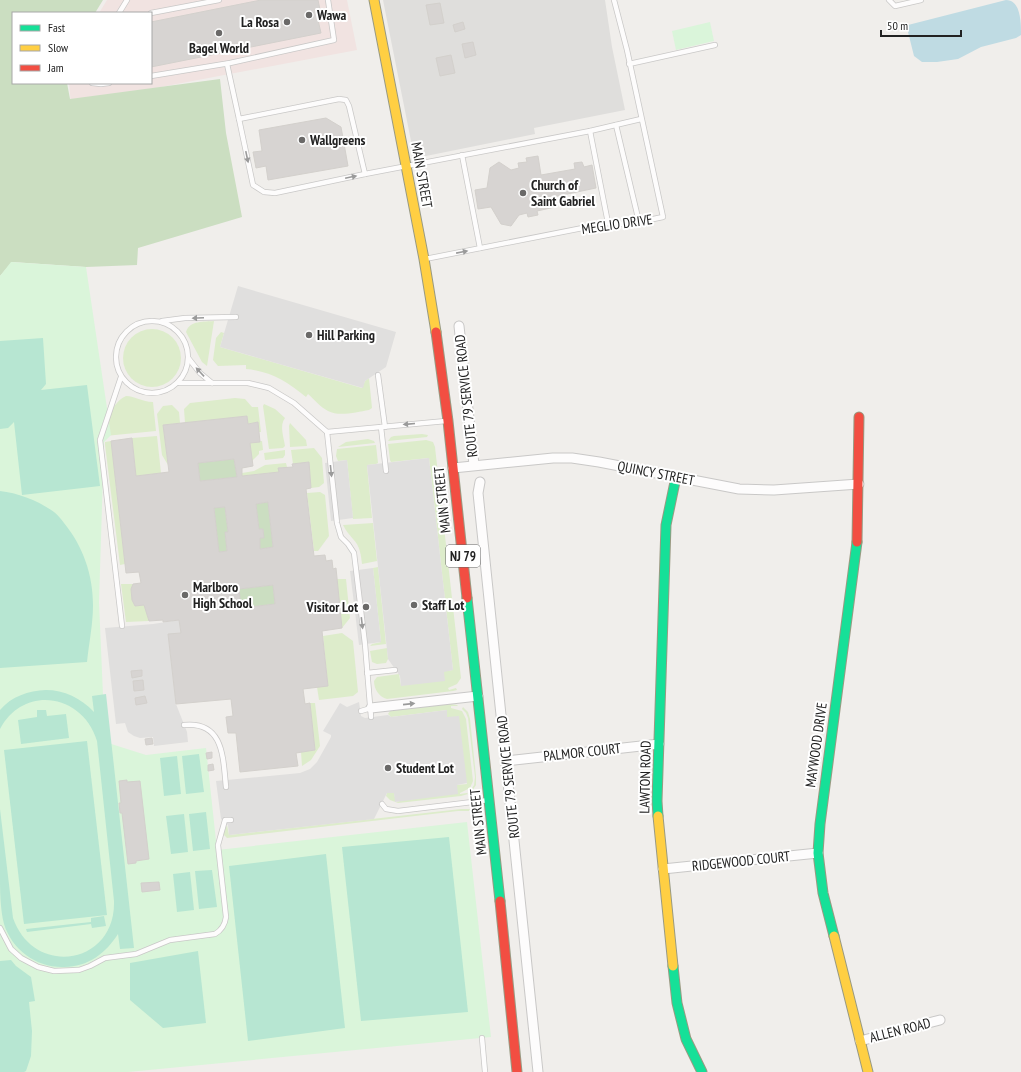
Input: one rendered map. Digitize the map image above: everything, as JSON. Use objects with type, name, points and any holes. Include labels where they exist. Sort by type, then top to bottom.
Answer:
[{"type":"street","name":"MAIN STREET","points":[[374,0],[424,259],[448,421],[490,800],[518,1072]]},
{"type":"street","name":"ROUTE 79 SERVICE ROAD","points":[[459,326],[474,465]]},
{"type":"street","name":"MAYWOOD DRIVE","points":[[859,417],[858,534],[820,824],[818,853],[823,893],[868,1072]]},
{"type":"street","name":"QUINCY STREET","points":[[453,468],[552,458],[572,458],[757,491],[859,484]]},
{"type":"street","name":"LAWTON ROAD","points":[[676,477],[666,525],[657,801],[677,1003],[686,1039],[702,1072]]},
{"type":"street","name":"ROUTE 79 SERVICE ROAD","points":[[480,482],[478,493],[538,1072]]},
{"type":"street","points":[[371,713],[478,696]]},
{"type":"street","name":"PALMOR COURT","points":[[506,761],[659,744]]},
{"type":"street","name":"RIDGEWOOD COURT","points":[[663,869],[818,853]]},
{"type":"street","name":"ALLEN ROAD","points":[[860,1041],[940,1020]]},
{"type":"lane","points":[[120,12],[127,0]]},
{"type":"lane","points":[[152,13],[220,0]]},
{"type":"lane","points":[[152,76],[227,64],[334,40],[328,0]]},
{"type":"lane","name":"MEGLIO DRIVE","points":[[424,259],[608,223],[618,224],[639,222],[663,217],[614,0]]},
{"type":"lane","points":[[889,0],[895,6],[921,0]]},
{"type":"lane","points":[[629,64],[715,45]]},
{"type":"lane","points":[[227,64],[253,185],[264,192],[275,193],[365,174],[590,131],[641,119]]},
{"type":"lane","points":[[239,119],[339,99],[346,100],[349,106],[365,174]]},
{"type":"lane","points":[[616,125],[639,222]]},
{"type":"lane","points":[[590,131],[608,223]]},
{"type":"lane","points":[[462,155],[480,248]]},
{"type":"lane","points":[[161,322],[171,326],[180,333],[186,342],[189,353],[189,364],[185,374],[170,390],[148,394],[138,391],[128,385],[121,376],[116,365],[116,353],[119,341],[126,331],[137,324],[149,321],[161,322],[185,318],[236,316]]},
{"type":"lane","points":[[189,359],[200,373],[212,383]]},
{"type":"lane","points":[[378,375],[386,471]]},
{"type":"lane","points":[[121,376],[100,440],[122,626]]},
{"type":"lane","points":[[178,383],[248,383],[269,388],[294,403],[327,432],[337,523],[341,537],[354,553],[371,713],[360,711]]},
{"type":"lane","points":[[327,432],[448,421]]},
{"type":"lane","points":[[367,673],[395,670]]},
{"type":"lane","points":[[184,725],[195,724],[208,730],[217,737],[222,752],[226,787]]},
{"type":"lane","points":[[382,804],[386,809],[398,811],[490,800]]},
{"type":"lane","points":[[0,928],[11,949],[21,958],[38,967],[54,971],[79,970],[105,958],[136,954],[170,940],[220,932],[224,926],[226,916],[218,845],[225,820],[231,820]]},
{"type":"lane","points":[[482,1038],[485,1072]]},
{"type":"shaded area","points":[[107,0],[347,0],[357,50],[71,104],[69,84],[152,84],[152,12],[100,12]]},
{"type":"shaded area","points":[[383,0],[605,0],[612,47],[625,110],[534,128],[535,134],[421,157],[416,156],[413,151]]},
{"type":"shaded area","name":"Hill Parking","points":[[238,286],[396,332],[386,367],[365,381],[363,388],[220,347]]},
{"type":"shaded area","name":"Staff Lot","points":[[429,458],[453,670],[444,672],[445,681],[401,686],[400,676],[388,659],[367,465]]},
{"type":"shaded area","points":[[347,460],[353,518],[331,521],[325,463]]},
{"type":"shaded area","name":"Visitor Lot","points":[[373,568],[381,642],[359,645],[350,571]]},
{"type":"shaded area","points":[[179,620],[181,633],[168,634],[176,704],[187,732],[188,742],[154,746],[153,737],[140,738],[134,736],[128,732],[125,723],[116,724],[105,628]]},
{"type":"shaded area","name":"Student Lot","points":[[359,702],[361,716],[365,718],[388,715],[391,717],[447,710],[447,717],[459,716],[467,783],[457,785],[458,794],[395,802],[394,793],[387,793],[374,819],[229,835],[228,825],[221,819],[216,781],[300,773],[310,769],[317,762],[331,737],[331,735],[323,731],[340,703],[347,707]]},
{"type":"green space","points":[[0,0],[103,0],[96,12],[12,12],[12,84],[67,84],[70,99],[220,79],[226,133],[242,217],[138,248],[137,265],[86,267],[12,262],[0,276]]},
{"type":"green space","points":[[710,22],[714,41],[676,50],[672,31]]},
{"type":"green space","points":[[11,262],[86,267],[111,435],[104,442],[99,602],[105,742],[146,755],[206,748],[217,850],[467,822],[491,1037],[128,1072],[0,1072],[0,276]]},
{"type":"green space","points":[[214,321],[207,366],[202,362],[186,332],[191,325]]},
{"type":"green space","points":[[152,329],[163,331],[176,342],[179,347],[181,358],[179,369],[168,382],[163,385],[152,387],[141,385],[128,374],[125,369],[123,358],[125,347],[136,334],[141,331]]},
{"type":"green space","points":[[221,332],[224,333],[220,347],[362,388],[365,381],[369,378],[372,408],[369,410],[348,414],[332,413],[322,408],[308,394],[306,397],[285,382],[271,375],[246,369],[246,365],[218,366],[213,360],[216,338]]},
{"type":"green space","points":[[43,338],[46,384],[41,390],[87,385],[100,486],[22,495],[14,422],[8,428],[0,429],[0,341]]},
{"type":"green space","points":[[126,396],[153,402],[156,431],[105,436],[113,408]]},
{"type":"green space","points":[[235,398],[245,399],[252,407],[258,407],[261,432],[259,432],[258,422],[248,424],[247,416],[185,423],[184,409],[190,403]]},
{"type":"green space","points":[[264,404],[275,409],[285,418],[282,424],[285,446],[283,448],[269,449],[263,406]]},
{"type":"green space","points":[[172,405],[179,412],[180,423],[163,425],[168,465],[162,455],[157,414],[163,406]]},
{"type":"green space","points":[[290,423],[306,440],[307,446],[290,447]]},
{"type":"green space","points":[[428,435],[427,437],[388,441],[394,436]]},
{"type":"green space","points":[[157,436],[161,473],[136,476],[132,438]]},
{"type":"green space","points":[[368,439],[374,441],[375,443],[338,447],[346,442]]},
{"type":"green space","points":[[426,440],[433,442],[435,447],[461,678],[457,684],[448,688],[449,690],[456,688],[457,690],[387,699],[379,695],[376,690],[374,681],[377,677],[399,674],[401,686],[444,673],[444,671],[453,670],[429,458],[391,462],[388,444]]},
{"type":"green space","points":[[111,441],[125,564],[120,565],[105,445],[105,442]]},
{"type":"green space","points":[[262,441],[263,450],[259,451],[259,454],[252,461],[250,443]]},
{"type":"green space","points":[[376,445],[378,463],[367,465],[372,518],[353,519],[347,460],[338,461],[336,456],[337,449]]},
{"type":"green space","points":[[314,448],[322,458],[324,483],[319,487],[311,488],[309,462],[293,464],[291,450]]},
{"type":"green space","points":[[285,450],[285,455],[283,458],[265,460],[264,453]]},
{"type":"green space","points":[[234,459],[237,477],[200,481],[198,463]]},
{"type":"green space","points":[[286,463],[287,467],[279,468],[279,472],[242,476],[242,473],[254,471],[265,465]]},
{"type":"green space","points":[[0,491],[28,498],[42,504],[59,517],[77,541],[86,561],[93,594],[92,619],[87,662],[0,668]]},
{"type":"green space","points":[[320,492],[325,495],[329,536],[318,551],[314,551],[307,493]]},
{"type":"green space","points":[[268,502],[273,547],[260,549],[260,538],[264,537],[263,529],[259,529],[256,504]]},
{"type":"green space","points":[[225,507],[228,532],[225,532],[227,551],[219,552],[214,508]]},
{"type":"green space","points":[[373,523],[377,561],[362,564],[359,548],[343,525]]},
{"type":"green space","points":[[378,567],[386,644],[370,646],[381,642],[373,568]]},
{"type":"green space","points":[[337,579],[346,579],[350,618],[342,628]]},
{"type":"green space","points":[[121,584],[133,584],[131,592],[135,606],[144,605],[149,621],[126,622]]},
{"type":"green space","points":[[273,585],[275,604],[241,608],[239,589]]},
{"type":"green space","points":[[342,633],[353,641],[358,692],[353,696],[319,700],[317,687],[328,685],[323,636]]},
{"type":"green space","points":[[387,648],[388,659],[386,663],[377,664],[372,662],[370,651]]},
{"type":"green space","points":[[46,690],[66,693],[84,703],[94,712],[92,696],[106,694],[134,948],[120,949],[118,934],[108,947],[96,958],[81,965],[64,967],[54,967],[35,961],[19,949],[13,942],[4,924],[1,905],[0,809],[13,918],[23,937],[38,950],[55,956],[72,956],[88,950],[102,939],[111,923],[114,901],[97,741],[90,725],[79,713],[66,705],[52,700],[38,701],[23,705],[10,715],[0,729],[0,710],[5,705],[21,695]]},
{"type":"green space","points":[[310,703],[315,703],[320,746],[311,760],[302,766],[301,752],[315,750]]},
{"type":"green space","points":[[450,704],[458,705],[451,706],[451,708],[462,711],[466,719],[473,781],[470,788],[460,794],[468,794],[398,803],[390,800],[386,796],[387,793],[394,793],[396,802],[457,785],[467,784],[449,717],[447,717],[447,710],[391,717],[388,714],[390,711]]},
{"type":"green space","points":[[463,707],[468,712],[470,719],[476,776],[476,785],[472,791],[475,777],[468,718],[462,709]]},
{"type":"green space","points":[[37,710],[46,710],[47,716],[66,714],[69,738],[21,744],[18,720],[37,717]]},
{"type":"green space","points":[[87,741],[107,915],[24,924],[4,750]]},
{"type":"green space","points":[[199,754],[204,792],[186,794],[182,756]]},
{"type":"green space","points":[[177,756],[181,794],[164,796],[160,758]]},
{"type":"green space","points":[[470,809],[469,811],[458,811],[227,838],[223,834],[227,825],[229,835]]},
{"type":"green space","points":[[206,812],[210,849],[193,851],[189,814]]},
{"type":"green space","points":[[184,814],[188,852],[171,854],[166,816]]},
{"type":"green space","points":[[449,837],[468,1012],[361,1021],[342,847]]},
{"type":"green space","points":[[326,854],[345,1028],[248,1041],[229,866]]},
{"type":"green space","points":[[212,870],[217,907],[199,909],[195,871]]},
{"type":"green space","points":[[190,872],[194,910],[177,912],[173,874]]},
{"type":"green space","points":[[104,916],[106,926],[92,928],[91,924],[27,932],[26,929],[91,922],[91,918]]},
{"type":"green space","points":[[198,951],[206,1023],[163,1028],[130,1000],[130,963]]},
{"type":"green space","points":[[11,960],[16,966],[31,977],[35,1001],[29,1002],[32,1031],[31,1056],[26,1071],[24,1072],[0,1072],[0,961]]},
{"type":"water","points":[[1006,0],[1011,1],[1017,8],[1020,19],[1021,35],[1016,38],[981,47],[958,59],[937,62],[922,62],[914,56],[907,28],[908,25]]},
{"type":"building","points":[[261,0],[318,0],[322,19],[318,20],[321,33],[152,67],[152,22]]},
{"type":"building","points":[[440,3],[444,23],[430,25],[426,5]]},
{"type":"building","points":[[463,22],[465,29],[455,32],[453,25]]},
{"type":"building","points":[[473,42],[476,55],[465,58],[462,44]]},
{"type":"building","points":[[451,55],[455,73],[440,76],[436,58]]},
{"type":"building","name":"Wallgreens","points":[[326,118],[341,127],[348,166],[268,180],[266,166],[256,168],[253,152],[262,151],[259,130]]},
{"type":"building","name":"Church of Saint Gabriel","points":[[538,156],[541,175],[575,169],[574,163],[582,162],[584,167],[592,165],[596,188],[553,197],[555,207],[537,211],[538,215],[528,217],[527,213],[519,215],[511,226],[501,224],[491,207],[478,209],[475,190],[487,188],[490,168],[499,162],[511,170],[519,168],[518,163],[527,162],[526,158]]},
{"type":"building","name":"Marlboro High School","points":[[247,416],[248,424],[258,422],[260,442],[250,443],[253,466],[242,468],[242,476],[279,472],[278,468],[293,467],[292,464],[309,462],[311,488],[306,489],[314,556],[325,555],[326,561],[332,560],[333,569],[336,568],[342,628],[322,631],[328,686],[303,689],[305,704],[310,703],[315,750],[296,753],[298,766],[240,772],[236,733],[228,733],[226,717],[233,716],[231,699],[176,704],[168,634],[181,633],[179,620],[163,622],[163,620],[149,621],[144,605],[135,606],[132,600],[131,589],[133,584],[141,583],[139,572],[126,573],[111,441],[132,438],[136,476],[169,472],[163,425]],"holes":[[[234,459],[237,477],[200,481],[198,463]],[[268,502],[273,547],[260,549],[260,538],[264,538],[263,529],[259,529],[256,504]],[[225,507],[228,532],[225,532],[227,551],[219,552],[214,508]],[[273,585],[275,604],[241,608],[239,589]]]},
{"type":"building","points":[[142,670],[142,676],[132,678],[131,671]]},
{"type":"building","points":[[143,680],[144,690],[134,691],[133,681]]},
{"type":"building","points":[[145,696],[147,703],[136,705],[135,698]]},
{"type":"building","points":[[152,738],[153,744],[146,745],[145,739]]},
{"type":"building","points":[[212,752],[212,758],[207,759],[206,753]]},
{"type":"building","points":[[213,764],[214,770],[208,771],[208,765]]},
{"type":"building","points":[[127,780],[127,782],[140,781],[149,859],[128,864],[122,813],[120,813],[119,803],[121,803],[119,781]]},
{"type":"building","points":[[159,882],[160,890],[142,892],[141,883]]},
{"type":"traffic: fast","points":[[658,816],[657,801],[666,525],[676,477]]},
{"type":"traffic: fast","points":[[834,936],[823,893],[818,853],[820,824],[857,542]]},
{"type":"traffic: fast","points":[[467,598],[500,901]]},
{"type":"traffic: fast","points":[[673,966],[677,1003],[686,1039],[702,1072]]},
{"type":"traffic: slow","points":[[374,0],[424,259],[436,332]]},
{"type":"traffic: slow","points":[[658,816],[673,966]]},
{"type":"traffic: slow","points":[[834,936],[868,1072]]},
{"type":"traffic: jam","points":[[436,332],[448,421],[467,598]]},
{"type":"traffic: jam","points":[[857,542],[859,417]]},
{"type":"traffic: jam","points":[[500,901],[517,1072]]},
{"type":"place","name":"Wawa","points":[[309,15]]},
{"type":"place","name":"La Rosa","points":[[287,22]]},
{"type":"place","name":"Bagel World","points":[[219,33]]},
{"type":"place","name":"Wallgreens","points":[[302,140]]},
{"type":"place","name":"Church of Saint Gabriel","points":[[523,193]]},
{"type":"place","name":"Hill Parking","points":[[309,335]]},
{"type":"place","name":"Marlboro High School","points":[[185,595]]},
{"type":"place","name":"Staff Lot","points":[[414,605]]},
{"type":"place","name":"Visitor Lot","points":[[366,607]]},
{"type":"place","name":"Student Lot","points":[[388,768]]}]
